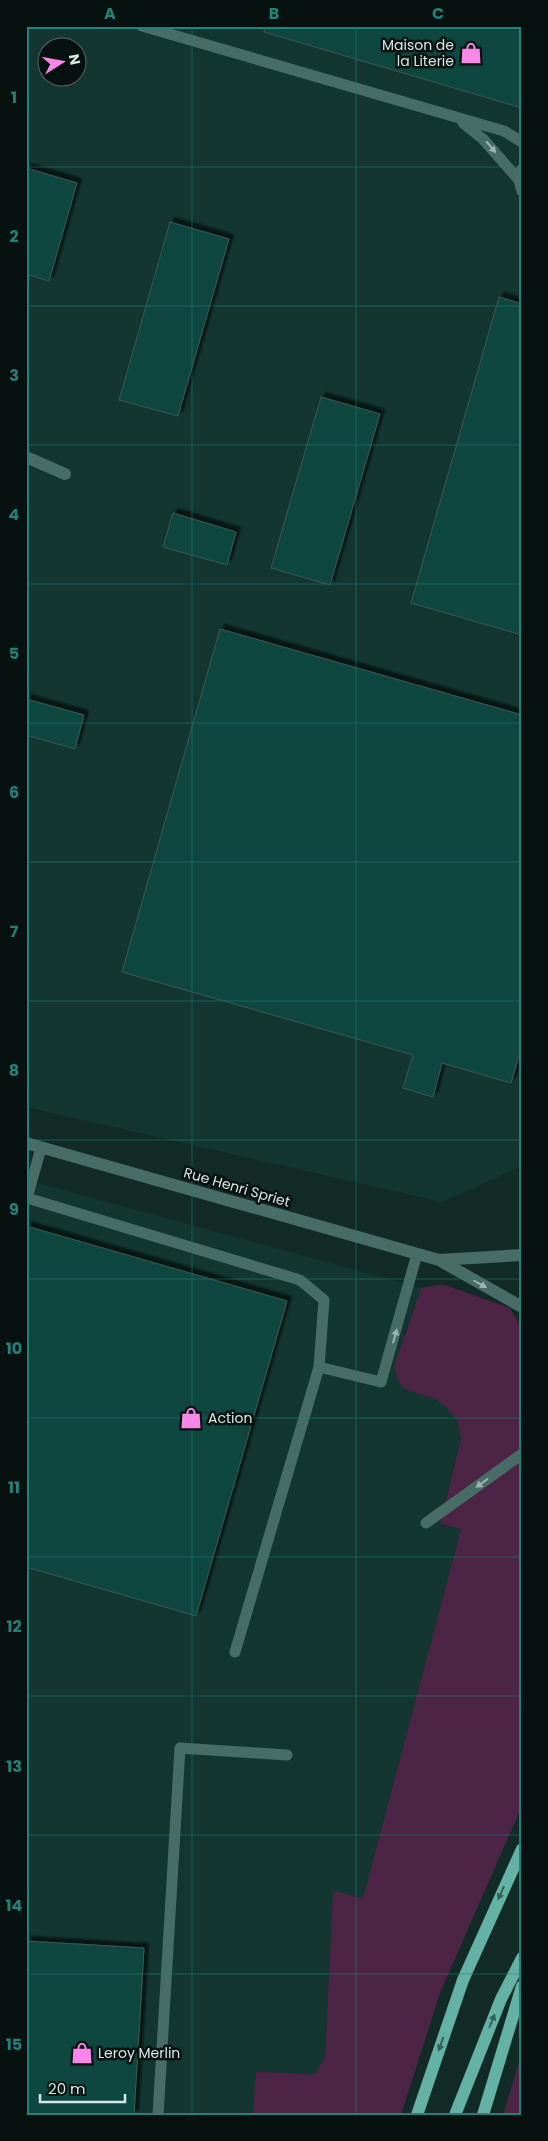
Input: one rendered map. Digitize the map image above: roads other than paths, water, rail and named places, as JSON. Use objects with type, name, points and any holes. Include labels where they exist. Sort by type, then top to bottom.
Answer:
[{"type":"main road","points":[[417,2115],[463,1980],[522,1849]]},
{"type":"main road","points":[[455,2115],[501,1999],[522,1958]]},
{"type":"main road","points":[[483,2115],[522,1986]]},
{"type":"street","points":[[26,456],[64,474]]},
{"type":"street","name":"Rue Henri Spriet","points":[[26,1143],[439,1260]]},
{"type":"street","points":[[439,1260],[522,1255]]},
{"type":"street","points":[[439,1260],[522,1308]]},
{"type":"lane","points":[[142,26],[504,131],[522,142]]},
{"type":"lane","points":[[458,119],[483,138],[521,180]]},
{"type":"lane","points":[[41,1148],[27,1198],[300,1280],[324,1300],[319,1368],[235,1652]]},
{"type":"lane","points":[[319,1368],[381,1382],[417,1254]]},
{"type":"lane","points":[[426,1522],[522,1454]]},
{"type":"lane","points":[[158,2115],[180,1748],[287,1755]]},
{"type":"place","name":"Maison de la Literie","points":[[471,53]]},
{"type":"place","name":"Action","points":[[191,1418]]},
{"type":"place","name":"Leroy Merlin","points":[[82,2053]]}]
